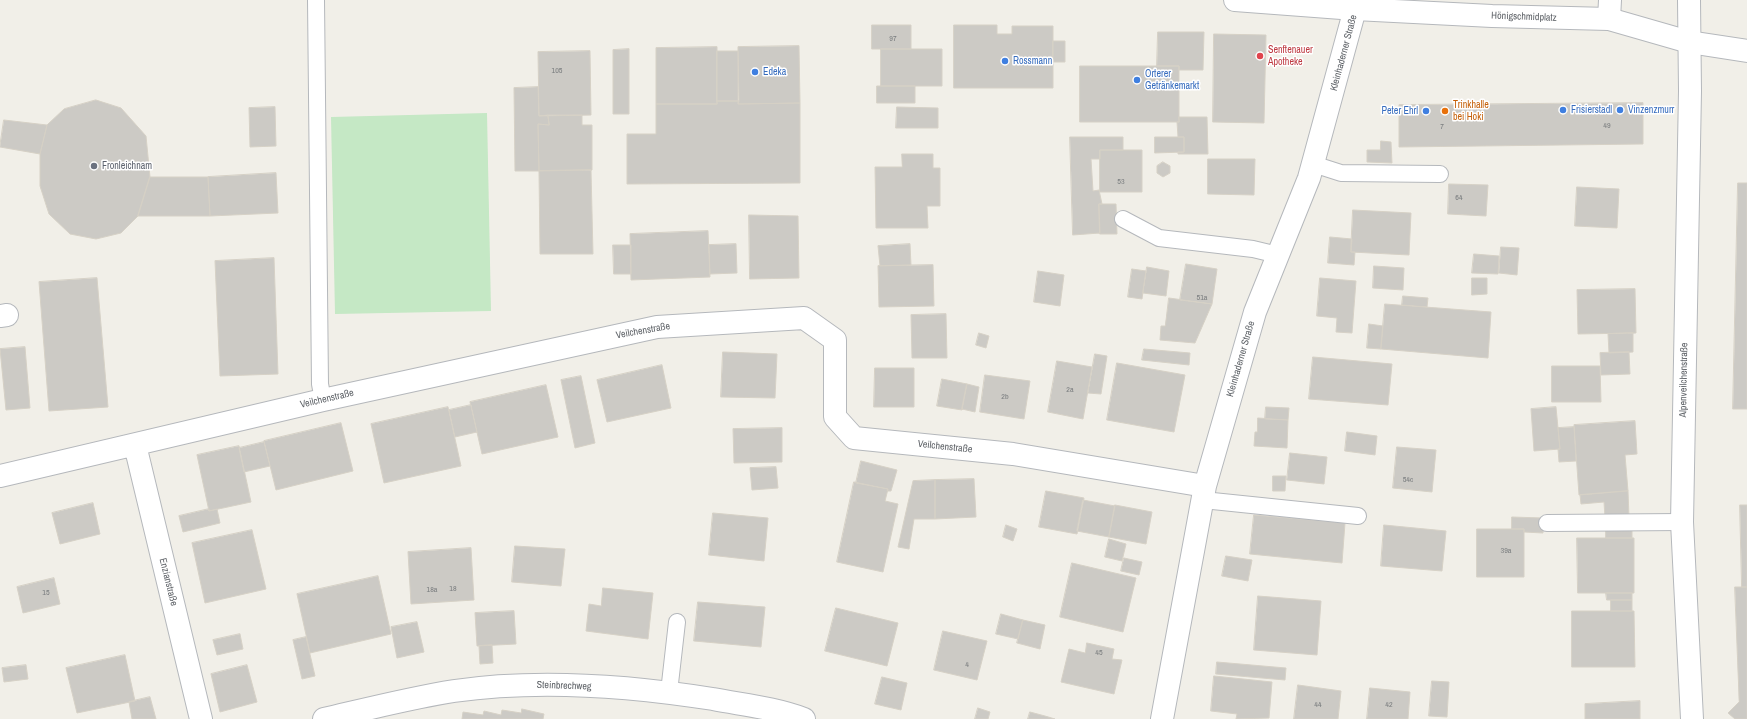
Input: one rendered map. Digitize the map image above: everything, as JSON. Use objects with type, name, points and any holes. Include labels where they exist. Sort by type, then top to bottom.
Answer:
[{"type":"street","name":"Hönigschmidplatz","points":[[1235,0],[1355,9],[1492,16],[1610,10],[1689,42],[1747,51]]},
{"type":"street","name":"Alpenveilchenstraße","points":[[1688,0],[1690,91],[1682,522],[1692,719]]},
{"type":"street","name":"Kleinhaderner Straße","points":[[1162,719],[1204,493],[1255,312],[1309,178],[1355,9]]},
{"type":"street","name":"Veilchenstraße","points":[[0,476],[323,400],[657,327],[804,318],[835,340],[835,417],[854,438],[1013,454],[1204,493]]},
{"type":"street","name":"Enzianstraße","points":[[135,445],[201,719]]},
{"type":"street","name":"Steinbrechweg","points":[[324,719],[382,705],[455,691],[529,685],[606,687],[670,692],[783,711],[804,719]]},
{"type":"lane","points":[[316,0],[320,384],[323,400]]},
{"type":"lane","points":[[1313,164],[1341,173],[1440,174]]},
{"type":"lane","points":[[1123,219],[1159,238],[1253,249],[1278,255]]},
{"type":"lane","points":[[1204,493],[1358,516]]},
{"type":"lane","points":[[1547,523],[1682,522]]},
{"type":"lane","points":[[670,692],[677,622]]},
{"type":"green space","points":[[487,113],[491,311],[335,314],[331,117]]},
{"type":"building","points":[[872,25],[911,25],[911,49],[872,49]]},
{"type":"building","points":[[954,25],[997,25],[997,34],[1012,34],[1012,26],[1053,26],[1053,88],[954,88]]},
{"type":"building","points":[[1158,32],[1204,32],[1203,70],[1179,70],[1179,66],[1157,66]]},
{"type":"building","points":[[1214,34],[1266,35],[1264,123],[1213,122]]},
{"type":"building","points":[[1053,41],[1065,41],[1065,62],[1053,62]]},
{"type":"building","points":[[799,46],[800,103],[738,104],[738,47]]},
{"type":"building","points":[[717,47],[717,104],[656,104],[656,48]]},
{"type":"building","points":[[629,49],[629,114],[613,114],[613,50]]},
{"type":"building","points":[[881,49],[942,49],[942,86],[881,86]]},
{"type":"building","points":[[590,51],[591,115],[539,116],[538,52]]},
{"type":"building","points":[[717,51],[738,51],[739,101],[717,101]]},
{"type":"building","points":[[1080,66],[1179,66],[1179,122],[1080,122]]},
{"type":"building","points":[[877,86],[915,86],[915,103],[877,103]]},
{"type":"building","points":[[538,87],[539,116],[548,115],[549,125],[538,124],[539,171],[515,171],[514,88]]},
{"type":"building","name":"Fronleichnam","points":[[96,100],[121,108],[146,136],[150,177],[138,216],[121,233],[96,239],[70,234],[49,214],[40,186],[40,154],[47,125],[64,109]]},
{"type":"building","points":[[717,101],[739,101],[738,104],[800,103],[800,183],[627,184],[627,134],[656,134],[656,104],[717,104]]},
{"type":"building","points":[[1643,103],[1643,144],[1399,147],[1399,105]]},
{"type":"building","points":[[275,107],[276,146],[250,147],[249,108]]},
{"type":"building","points":[[897,107],[938,108],[938,128],[896,128]]},
{"type":"building","points":[[548,115],[582,115],[582,125],[592,125],[592,170],[539,171],[538,124],[549,125]]},
{"type":"building","points":[[1179,117],[1207,117],[1208,154],[1178,154],[1178,152],[1184,152],[1184,137],[1178,137],[1177,122],[1179,122]]},
{"type":"building","points":[[4,120],[47,125],[40,154],[0,147]]},
{"type":"building","points":[[1070,137],[1123,137],[1123,150],[1100,150],[1100,159],[1091,159],[1093,191],[1099,190],[1102,204],[1099,204],[1100,233],[1073,235]]},
{"type":"building","points":[[1155,137],[1184,137],[1184,152],[1155,153]]},
{"type":"building","points":[[1381,141],[1391,142],[1392,163],[1367,162],[1367,150],[1380,150]]},
{"type":"building","points":[[1100,150],[1142,150],[1142,192],[1100,192]]},
{"type":"building","points":[[902,154],[933,154],[933,168],[940,168],[940,206],[927,206],[928,228],[876,228],[875,167],[902,167]]},
{"type":"building","points":[[1208,159],[1255,159],[1254,195],[1208,194]]},
{"type":"building","points":[[1163,162],[1170,166],[1170,173],[1163,177],[1157,173],[1157,166]]},
{"type":"building","points":[[591,170],[593,254],[540,254],[539,171]]},
{"type":"building","points":[[276,173],[278,213],[210,216],[208,177]]},
{"type":"building","points":[[150,177],[208,177],[210,216],[138,216]]},
{"type":"building","points":[[1738,183],[1747,183],[1747,409],[1733,409]]},
{"type":"building","points":[[1449,184],[1488,185],[1486,216],[1448,214]]},
{"type":"building","points":[[1577,187],[1619,189],[1617,228],[1575,226]]},
{"type":"building","points":[[1099,204],[1116,204],[1117,234],[1100,234]]},
{"type":"building","points":[[1353,210],[1411,213],[1409,255],[1351,252]]},
{"type":"building","points":[[749,215],[798,216],[799,278],[750,279]]},
{"type":"building","points":[[708,231],[710,277],[631,280],[630,234]]},
{"type":"building","points":[[1330,237],[1352,239],[1351,252],[1355,252],[1354,265],[1328,263]]},
{"type":"building","points":[[736,244],[737,273],[710,274],[709,245]]},
{"type":"building","points":[[910,244],[911,265],[880,266],[878,246]]},
{"type":"building","points":[[613,245],[631,245],[631,274],[614,274]]},
{"type":"building","points":[[1501,247],[1519,248],[1517,275],[1499,273]]},
{"type":"building","points":[[1474,254],[1499,256],[1498,274],[1472,273]]},
{"type":"building","points":[[274,258],[278,374],[220,376],[215,261]]},
{"type":"building","points":[[1186,264],[1217,269],[1212,304],[1180,300]]},
{"type":"building","points":[[933,265],[934,306],[879,307],[878,266]]},
{"type":"building","points":[[1374,266],[1404,268],[1403,290],[1373,288]]},
{"type":"building","points":[[1147,267],[1169,271],[1166,296],[1143,293]]},
{"type":"building","points":[[1132,269],[1146,271],[1142,299],[1128,297]]},
{"type":"building","points":[[1038,271],[1064,275],[1060,306],[1034,302]]},
{"type":"building","points":[[97,278],[108,407],[49,411],[39,282]]},
{"type":"building","points":[[1320,278],[1356,281],[1352,333],[1336,332],[1337,318],[1317,316]]},
{"type":"building","points":[[1472,278],[1487,278],[1487,294],[1472,295]]},
{"type":"building","points":[[1635,289],[1636,333],[1578,334],[1577,290]]},
{"type":"building","points":[[1403,296],[1428,298],[1427,307],[1402,305]]},
{"type":"building","points":[[1169,298],[1212,304],[1195,343],[1160,340],[1161,326],[1165,326]]},
{"type":"building","points":[[1385,304],[1491,312],[1488,358],[1381,349]]},
{"type":"building","points":[[946,314],[947,358],[912,358],[911,315]]},
{"type":"building","points":[[1369,324],[1383,326],[1381,349],[1367,348]]},
{"type":"building","points":[[979,333],[989,336],[986,348],[976,345]]},
{"type":"building","points":[[1633,333],[1633,352],[1609,353],[1608,334]]},
{"type":"building","points":[[25,347],[30,408],[6,410],[0,349]]},
{"type":"building","points":[[1144,349],[1190,353],[1189,365],[1142,360]]},
{"type":"building","points":[[723,352],[777,354],[775,398],[721,397]]},
{"type":"building","points":[[1629,352],[1630,374],[1601,375],[1600,353]]},
{"type":"building","points":[[1095,354],[1107,356],[1101,394],[1088,393]]},
{"type":"building","points":[[1313,357],[1392,364],[1388,405],[1309,399]]},
{"type":"building","points":[[1057,361],[1092,367],[1083,419],[1048,412]]},
{"type":"building","points":[[1117,363],[1185,375],[1174,432],[1107,420]]},
{"type":"building","points":[[662,365],[671,408],[607,422],[597,380]]},
{"type":"building","points":[[1552,366],[1600,366],[1601,402],[1552,402]]},
{"type":"building","points":[[875,368],[914,368],[914,407],[874,407]]},
{"type":"building","points":[[985,375],[1030,381],[1024,419],[980,412]]},
{"type":"building","points":[[581,376],[595,443],[575,448],[561,380]]},
{"type":"building","points":[[942,379],[967,384],[962,410],[937,406]]},
{"type":"building","points":[[967,384],[979,387],[975,412],[962,409]]},
{"type":"building","points":[[546,385],[558,437],[482,454],[470,402]]},
{"type":"building","points":[[471,405],[477,432],[455,437],[449,410]]},
{"type":"building","points":[[448,407],[461,466],[384,483],[371,424]]},
{"type":"building","points":[[1266,407],[1289,408],[1288,420],[1265,419]]},
{"type":"building","points":[[1556,407],[1560,449],[1534,451],[1531,409]]},
{"type":"building","points":[[1258,418],[1288,420],[1287,448],[1254,446]]},
{"type":"building","points":[[1635,421],[1637,454],[1625,455],[1628,491],[1579,495],[1574,425]]},
{"type":"building","points":[[341,423],[353,471],[276,490],[264,441]]},
{"type":"building","points":[[1574,427],[1576,461],[1559,462],[1558,449],[1560,449],[1558,428]]},
{"type":"building","points":[[782,428],[782,462],[734,463],[733,429]]},
{"type":"building","points":[[1347,432],[1377,436],[1375,455],[1345,451]]},
{"type":"building","points":[[264,442],[270,466],[244,472],[239,448]]},
{"type":"building","points":[[239,446],[251,502],[209,511],[197,455]]},
{"type":"building","points":[[1397,447],[1436,450],[1432,492],[1393,488]]},
{"type":"building","points":[[1290,453],[1327,457],[1324,484],[1287,480]]},
{"type":"building","points":[[861,461],[897,470],[891,491],[887,491],[888,489],[856,483]]},
{"type":"building","points":[[776,467],[778,488],[752,490],[750,468]]},
{"type":"building","points":[[1273,476],[1286,476],[1285,491],[1273,491]]},
{"type":"building","points":[[974,479],[976,517],[935,519],[935,480]]},
{"type":"building","points":[[935,480],[935,519],[914,519],[909,549],[898,547],[913,481]]},
{"type":"building","points":[[854,482],[888,489],[885,501],[898,504],[883,572],[837,562]]},
{"type":"building","points":[[1046,491],[1084,498],[1077,534],[1039,527]]},
{"type":"building","points":[[1628,491],[1629,517],[1605,518],[1604,502],[1581,504],[1580,495]]},
{"type":"building","points":[[1083,500],[1115,506],[1109,537],[1077,531]]},
{"type":"building","points":[[93,503],[100,534],[60,544],[52,513]]},
{"type":"building","points":[[1115,505],[1152,512],[1146,544],[1109,537]]},
{"type":"building","points":[[1740,505],[1747,505],[1747,587],[1742,587]]},
{"type":"building","points":[[209,509],[209,511],[217,509],[220,523],[183,532],[179,516]]},
{"type":"building","points":[[713,513],[768,518],[764,561],[709,555]]},
{"type":"building","points":[[1254,515],[1345,523],[1342,563],[1250,554]]},
{"type":"building","points":[[1512,517],[1543,518],[1543,533],[1524,532],[1524,529],[1512,529]]},
{"type":"building","points":[[1006,525],[1017,529],[1013,541],[1003,537]]},
{"type":"building","points":[[1384,525],[1446,531],[1442,571],[1381,566]]},
{"type":"building","points":[[1606,528],[1632,528],[1632,538],[1606,538]]},
{"type":"building","points":[[1477,529],[1524,529],[1524,577],[1477,577]]},
{"type":"building","points":[[252,530],[266,589],[205,603],[192,543]]},
{"type":"building","points":[[1577,538],[1634,538],[1634,593],[1578,593]]},
{"type":"building","points":[[1109,539],[1126,544],[1122,561],[1105,557]]},
{"type":"building","points":[[515,546],[565,549],[561,586],[512,582]]},
{"type":"building","points":[[471,548],[474,600],[411,604],[408,552]]},
{"type":"building","points":[[1226,556],[1252,560],[1248,581],[1222,576]]},
{"type":"building","points":[[1124,558],[1142,562],[1139,575],[1121,571]]},
{"type":"building","points":[[1072,563],[1136,578],[1123,632],[1060,617]]},
{"type":"building","points":[[378,576],[391,634],[310,653],[297,594]]},
{"type":"building","points":[[54,578],[60,604],[23,613],[17,587]]},
{"type":"building","points":[[1735,587],[1747,587],[1747,719],[1735,719],[1728,713],[1739,702]]},
{"type":"building","points":[[603,588],[653,593],[648,639],[586,631],[589,604],[601,606]]},
{"type":"building","points":[[1606,593],[1632,593],[1632,600],[1607,600]]},
{"type":"building","points":[[1258,596],[1321,601],[1317,655],[1254,650]]},
{"type":"building","points":[[1611,600],[1632,600],[1632,611],[1611,611]]},
{"type":"building","points":[[698,602],[765,607],[761,647],[694,641]]},
{"type":"building","points":[[836,608],[898,623],[887,666],[825,651]]},
{"type":"building","points":[[514,611],[516,644],[477,646],[475,613]]},
{"type":"building","points":[[1572,611],[1634,611],[1635,667],[1572,667]]},
{"type":"building","points":[[1001,614],[1023,620],[1018,639],[996,634]]},
{"type":"building","points":[[1023,620],[1045,625],[1040,649],[1017,643]]},
{"type":"building","points":[[417,622],[424,652],[397,658],[391,627]]},
{"type":"building","points":[[943,631],[987,641],[977,680],[934,670]]},
{"type":"building","points":[[240,634],[243,649],[217,655],[213,640]]},
{"type":"building","points":[[306,637],[315,676],[302,679],[293,640]]},
{"type":"building","points":[[1087,643],[1114,649],[1112,659],[1122,660],[1114,694],[1061,682],[1069,649],[1085,653]]},
{"type":"building","points":[[492,645],[493,663],[480,664],[479,646]]},
{"type":"building","points":[[125,655],[135,701],[77,713],[66,668]]},
{"type":"building","points":[[1217,662],[1286,668],[1285,680],[1216,674]]},
{"type":"building","points":[[26,665],[28,679],[4,682],[2,668]]},
{"type":"building","points":[[247,665],[257,702],[220,712],[211,674]]},
{"type":"building","points":[[1214,676],[1272,682],[1269,718],[1236,719],[1237,714],[1211,711]]},
{"type":"building","points":[[882,677],[907,683],[901,710],[875,704]]},
{"type":"building","points":[[1432,681],[1449,682],[1447,717],[1429,716]]},
{"type":"building","points":[[1298,685],[1341,691],[1338,719],[1294,719]]},
{"type":"building","points":[[1370,688],[1410,692],[1408,719],[1367,719]]},
{"type":"building","points":[[150,697],[156,719],[132,719],[129,702]]},
{"type":"building","points":[[1640,701],[1640,719],[1585,719],[1585,704]]},
{"type":"building","points":[[978,708],[990,712],[988,719],[975,719]]},
{"type":"building","points":[[522,709],[544,714],[543,719],[462,719],[463,712],[483,715],[484,711],[501,715],[502,710],[521,713]]},
{"type":"building","points":[[1030,712],[1045,716],[1055,719],[1028,719]]},
{"type":"place","name":"Senftenauer Apotheke","points":[[1260,56]]},
{"type":"place","name":"Rossmann","points":[[1005,61]]},
{"type":"place","name":"Edeka","points":[[755,72]]},
{"type":"place","name":"Orterer Getränkemarkt","points":[[1137,80]]},
{"type":"place","name":"Frisierstadl","points":[[1563,110]]},
{"type":"place","name":"Vinzenzmurr","points":[[1620,110]]},
{"type":"place","name":"Peter Ehrl","points":[[1426,111]]},
{"type":"place","name":"Trinkhalle bei Hoki","points":[[1445,111]]},
{"type":"place","name":"Fronleichnam","points":[[94,166]]}]
